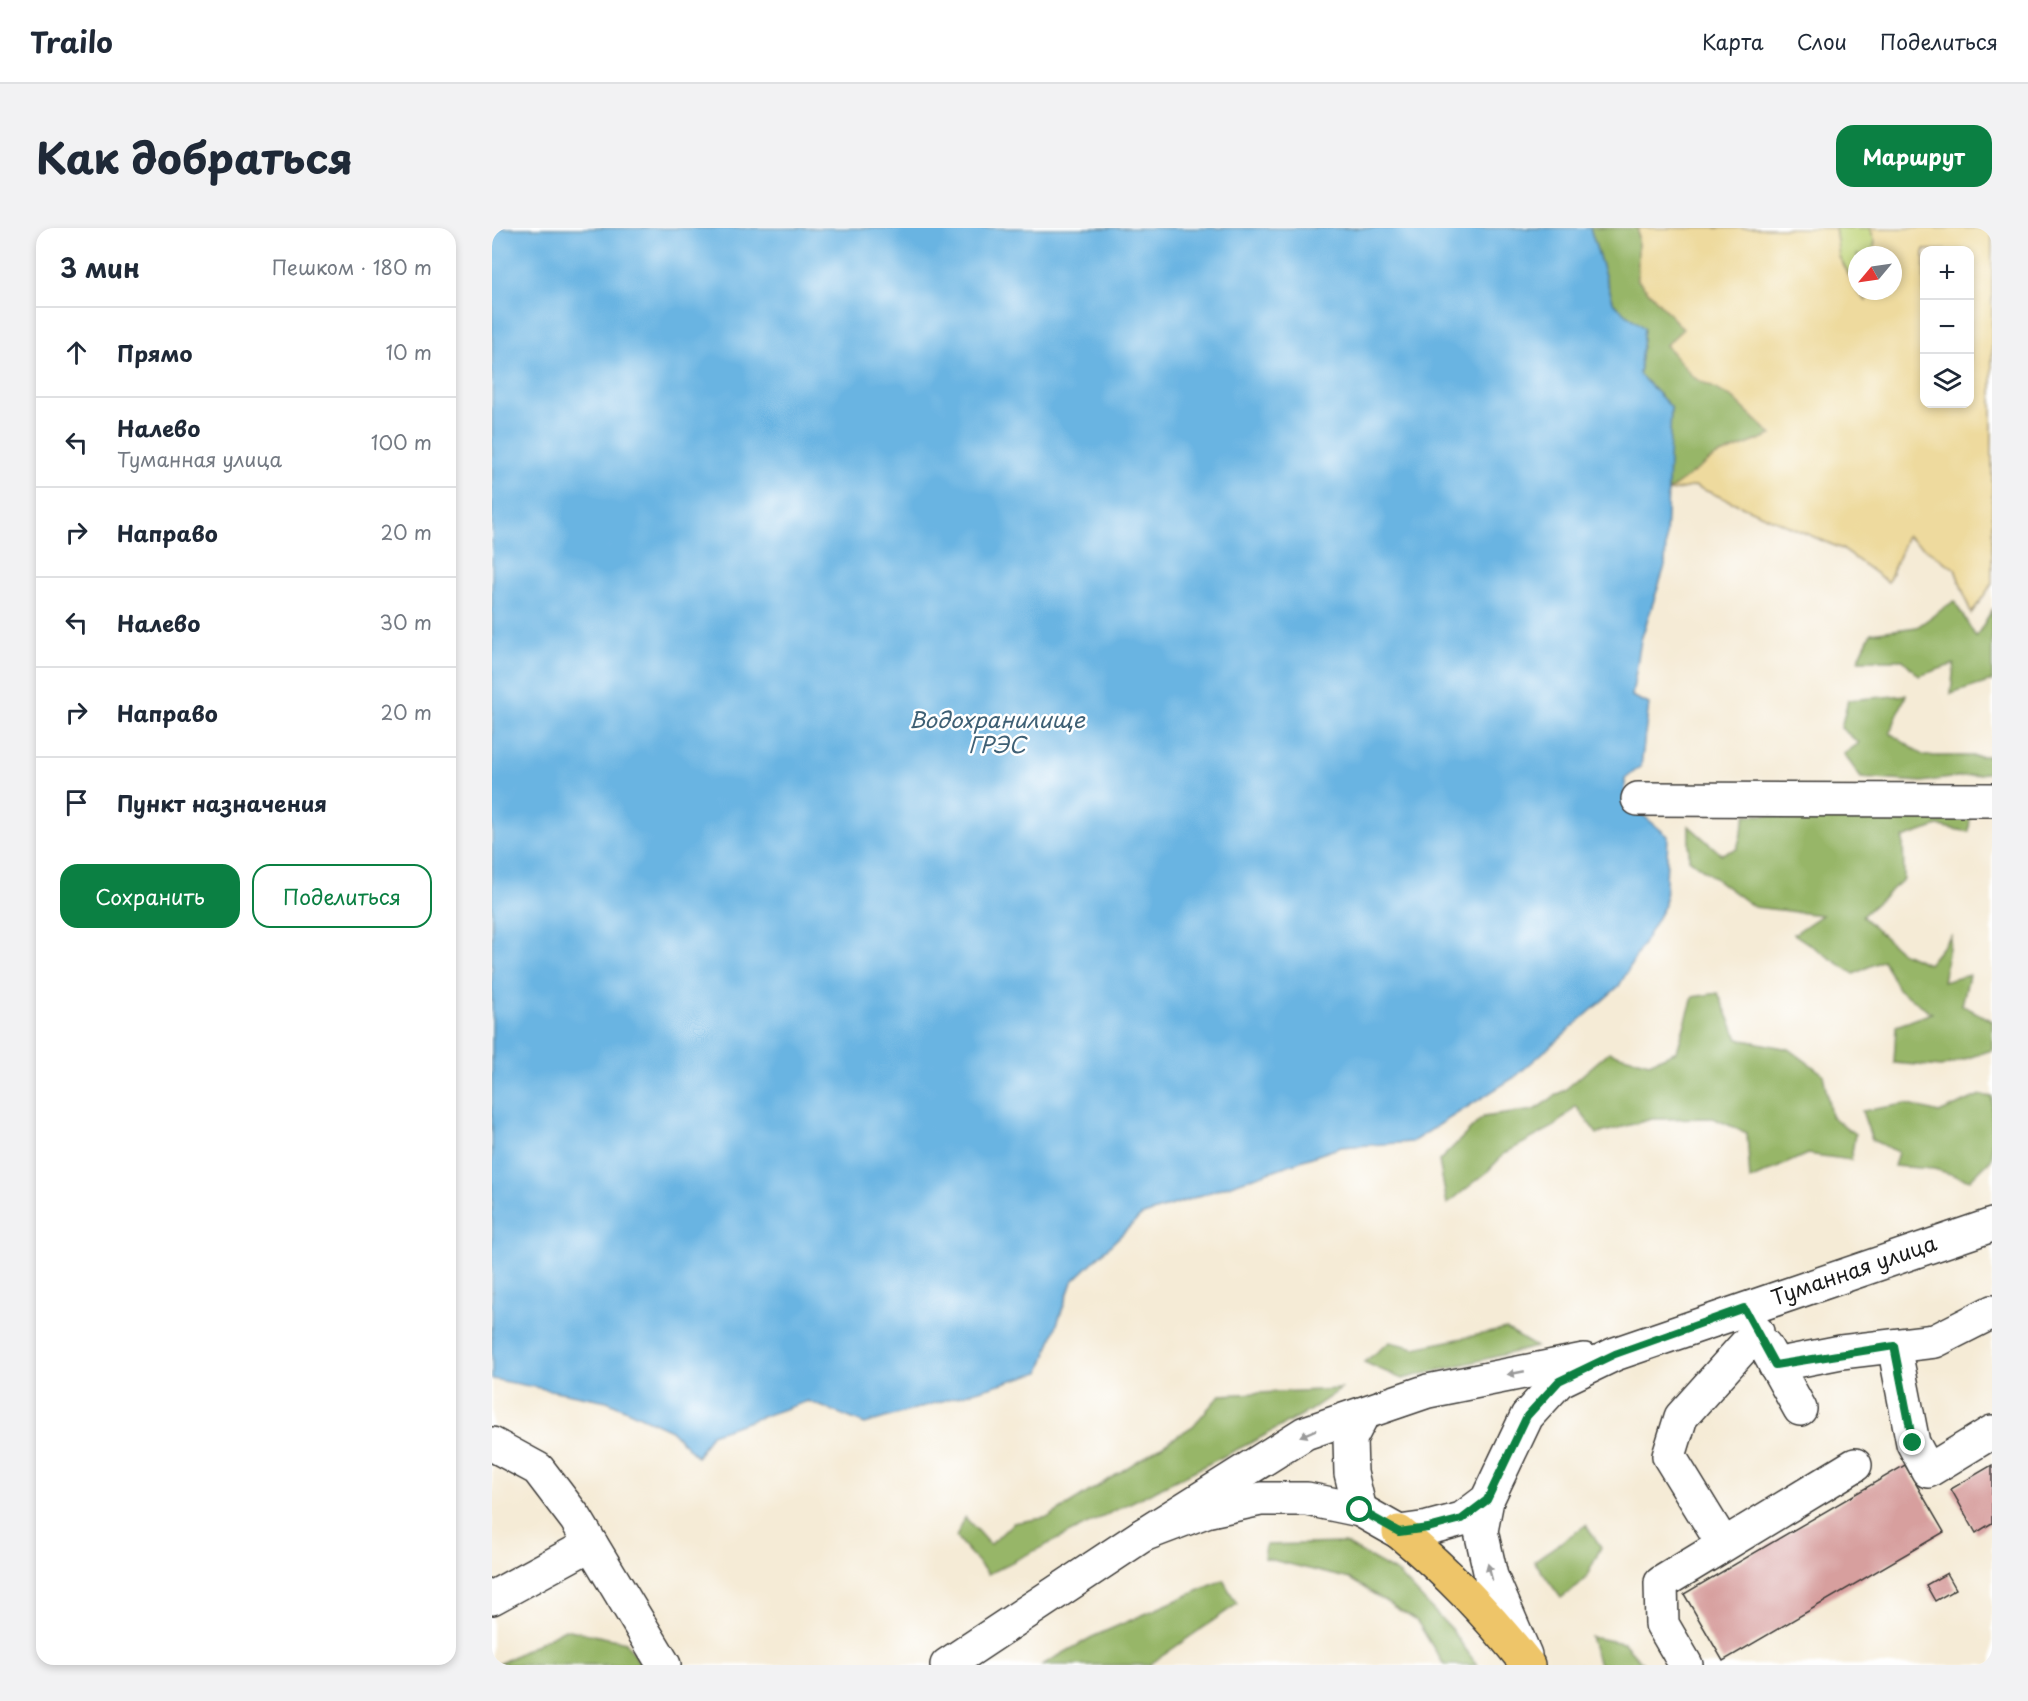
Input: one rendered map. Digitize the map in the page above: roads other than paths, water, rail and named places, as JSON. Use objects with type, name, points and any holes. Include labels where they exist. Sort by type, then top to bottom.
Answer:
[{"type":"main road","points":[[1399,1532],[1443,1568],[1484,1610],[1528,1665]]},
{"type":"street","points":[[1638,799],[1992,800]]},
{"type":"street","name":"Туманная улица","points":[[1143,1534],[1305,1433],[1428,1391],[1615,1354],[1750,1320],[1992,1225]]},
{"type":"street","points":[[1775,1365],[1935,1341],[1992,1312]]},
{"type":"street","points":[[1723,1544],[1670,1456],[1681,1417],[1750,1320],[1800,1410]]},
{"type":"street","points":[[1894,1346],[1913,1443],[1928,1471],[1992,1432]]},
{"type":"street","name":"Туманная улица","points":[[1399,1532],[1428,1528],[1462,1519],[1487,1500],[1527,1416],[1559,1381],[1615,1354]]},
{"type":"street","points":[[1360,1510],[1351,1473],[1350,1439],[1363,1414]]},
{"type":"street","points":[[492,1444],[538,1469],[591,1544],[664,1665]]},
{"type":"street","points":[[1686,1665],[1662,1624],[1661,1583],[1855,1465]]},
{"type":"street","points":[[948,1665],[1143,1534],[1206,1511],[1261,1499],[1307,1499],[1360,1510],[1399,1532]]},
{"type":"street","points":[[1487,1500],[1481,1531],[1491,1576],[1528,1665]]},
{"type":"street","points":[[492,1598],[591,1544]]},
{"type":"water","name":"Водохранилище ГРЭС","points":[[492,228],[1590,228],[1614,304],[1644,328],[1639,374],[1671,407],[1665,566],[1641,640],[1632,696],[1649,704],[1641,766],[1625,779],[1626,801],[1668,836],[1665,905],[1619,986],[1515,1077],[1412,1142],[1341,1147],[1141,1216],[1072,1282],[1040,1372],[865,1424],[808,1401],[711,1434],[697,1457],[671,1430],[607,1401],[492,1379]]}]
